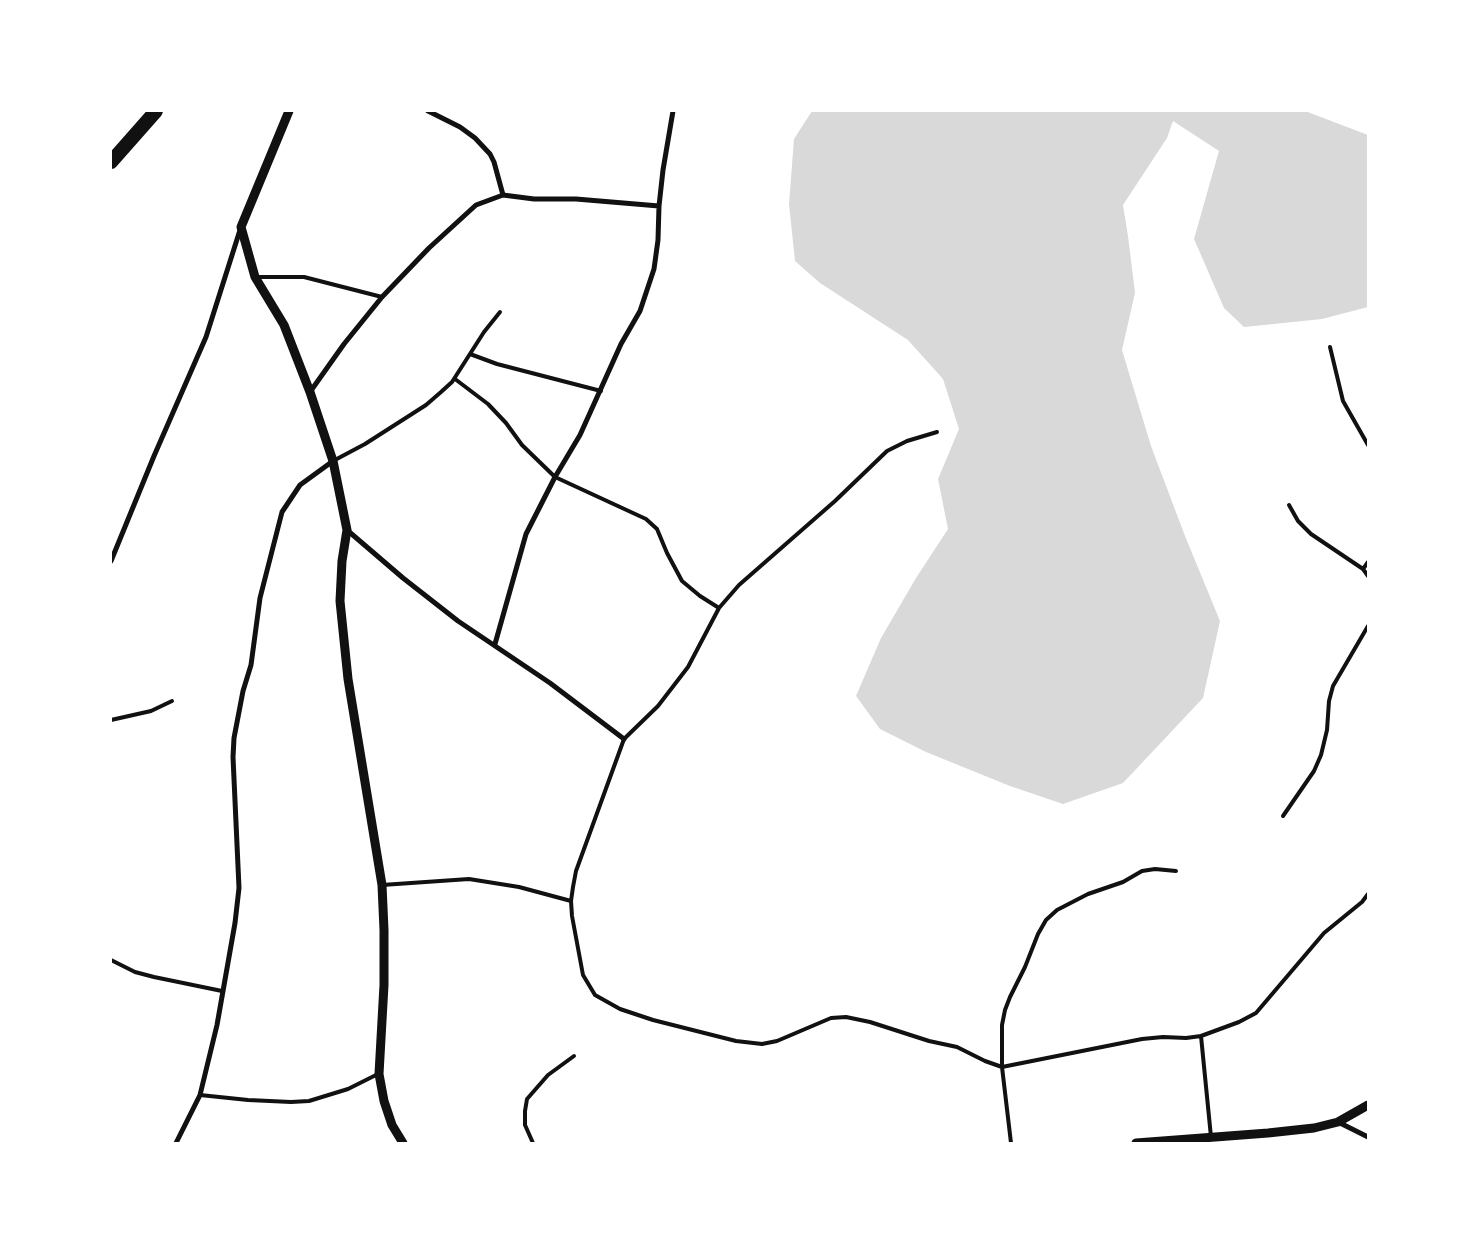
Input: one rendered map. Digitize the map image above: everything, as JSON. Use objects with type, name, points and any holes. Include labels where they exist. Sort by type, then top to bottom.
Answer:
[{"type":"highway","points":[[111,162],[156,111]]},
{"type":"street","points":[[111,561],[154,456],[206,338],[241,227],[289,111]]},
{"type":"street","points":[[428,111],[460,127],[475,138],[490,154],[503,195]]},
{"type":"street","points":[[495,644],[526,534],[555,477],[580,435],[621,344],[640,311],[654,269],[658,240],[659,206],[673,111]]},
{"type":"street","points":[[310,392],[344,344],[382,297],[429,248],[476,206],[503,195],[534,199],[576,199],[659,206]]},
{"type":"street","points":[[241,227],[255,277],[284,324],[310,392],[332,461],[347,530],[342,561],[340,601],[348,680],[382,885],[384,985],[379,1074],[384,1101],[392,1124],[403,1143]]},
{"type":"street","points":[[176,1143],[200,1095],[216,1025],[235,923],[239,888],[233,757],[234,738],[250,665],[260,598],[282,512],[300,485],[332,461]]},
{"type":"street","points":[[347,530],[434,602],[495,644],[624,739]]},
{"type":"street","points":[[1136,1143],[1212,1140],[1314,1128],[1338,1122],[1368,1105]]},
{"type":"street","points":[[1338,1122],[1368,1137]]},
{"type":"lane","points":[[255,277],[304,277],[382,297]]},
{"type":"lane","points":[[332,461],[365,444],[406,418],[441,392],[455,379],[484,332],[500,312]]},
{"type":"lane","points":[[1330,347],[1343,401],[1368,445]]},
{"type":"lane","points":[[470,354],[497,364],[601,391]]},
{"type":"lane","points":[[455,379],[488,404],[506,423],[522,445],[555,477],[646,519],[658,530],[682,581],[700,596],[719,608]]},
{"type":"lane","points":[[938,432],[907,441],[886,451],[834,502],[739,585],[719,608],[688,667],[658,706],[624,739],[576,871],[571,901],[583,976],[595,995],[620,1009],[653,1020],[736,1041],[762,1044],[777,1041],[831,1018],[846,1017],[870,1022],[929,1041],[957,1047],[1002,1067],[1142,1039],[1201,1036],[1239,1022],[1256,1013],[1273,996],[1297,963],[1324,933],[1362,902],[1368,894]]},
{"type":"lane","points":[[1288,504],[1298,521],[1311,534],[1363,569],[1368,576]]},
{"type":"lane","points":[[1363,569],[1368,562]]},
{"type":"lane","points":[[1284,816],[1314,771],[1325,739],[1333,686],[1368,626]]},
{"type":"lane","points":[[111,720],[151,711],[172,701]]},
{"type":"lane","points":[[1011,1143],[1002,1067],[1004,1010],[1046,920],[1057,910],[1088,894],[1123,882],[1142,871],[1155,869],[1176,871]]},
{"type":"lane","points":[[382,885],[470,880],[519,887],[571,901]]},
{"type":"lane","points":[[111,960],[135,972],[222,991]]},
{"type":"lane","points":[[1201,1036],[1212,1140]]},
{"type":"lane","points":[[533,1143],[525,1125],[524,1111],[527,1099],[548,1075],[574,1056]]},
{"type":"lane","points":[[200,1095],[265,1101],[308,1101],[348,1089],[379,1074]]},
{"type":"shaded area","points":[[812,111],[1305,111],[1368,135],[1368,307],[1322,319],[1244,327],[1224,308],[1194,239],[1219,151],[1173,121],[1167,138],[1123,205],[1135,293],[1122,350],[1151,446],[1220,621],[1203,698],[1123,783],[1063,804],[1010,786],[926,752],[880,729],[856,696],[881,638],[916,578],[948,529],[938,479],[959,429],[943,379],[908,340],[820,283],[795,261],[789,204],[794,139]]}]
